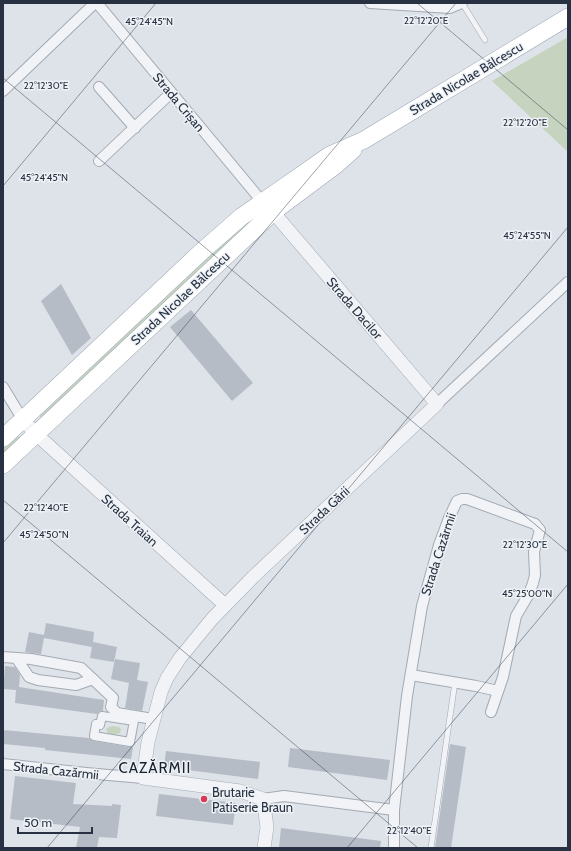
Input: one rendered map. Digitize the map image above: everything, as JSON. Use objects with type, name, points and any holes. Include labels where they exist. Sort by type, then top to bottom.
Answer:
[{"type":"main road","name":"Strada Nicolae Bălcescu","points":[[3,465],[267,207],[330,155],[364,140],[568,17]]},
{"type":"main road","name":"Strada Nicolae Bălcescu","points":[[3,438],[200,253],[241,217],[267,207]]},
{"type":"street","points":[[3,91],[96,3]]},
{"type":"street","name":"Strada Crișan","points":[[96,3],[267,207]]},
{"type":"street","points":[[370,3],[450,8],[462,3]]},
{"type":"street","points":[[99,87],[135,128]]},
{"type":"street","points":[[99,161],[171,93]]},
{"type":"street","name":"Strada Dacilor","points":[[267,207],[437,404]]},
{"type":"street","name":"Strada Gării","points":[[143,778],[153,719],[167,678],[180,658],[225,605],[294,538],[568,282]]},
{"type":"street","points":[[3,387],[23,420]]},
{"type":"street","name":"Strada Traian","points":[[23,420],[36,434],[225,605]]},
{"type":"street","name":"Strada Cazărmii","points":[[394,848],[394,810],[411,675],[422,606],[439,545],[453,507],[457,501],[462,499],[467,499],[535,524],[540,530],[534,552],[535,575],[533,583],[529,594],[516,616],[503,677],[491,712]]},
{"type":"street","points":[[3,657],[31,659],[81,668],[113,698],[111,707],[117,713],[153,719]]},
{"type":"street","points":[[17,659],[29,677],[38,680],[76,685],[93,679]]},
{"type":"street","points":[[411,675],[498,691]]},
{"type":"street","points":[[102,716],[134,721],[130,742],[94,736],[96,724],[100,725],[102,716]]},
{"type":"street","name":"Strada Cazărmii","points":[[3,764],[86,774],[143,778],[240,791],[263,799],[284,796],[394,810]]},
{"type":"street","points":[[263,799],[267,827],[264,848]]},
{"type":"lane","points":[[462,3],[485,40]]},
{"type":"lane","points":[[431,848],[455,682]]},
{"type":"green space","points":[[568,37],[568,152],[492,81]]},
{"type":"green space","points":[[258,211],[262,211],[44,418],[40,418],[40,413],[158,301]]},
{"type":"green space","points":[[15,436],[21,438],[3,458],[3,448]]},
{"type":"green space","points":[[113,726],[121,729],[120,733],[115,735],[108,734],[106,729]]},
{"type":"building","points":[[61,284],[91,338],[72,355],[41,301]]},
{"type":"building","points":[[191,310],[253,383],[232,401],[170,327]]},
{"type":"building","points":[[46,623],[94,632],[93,642],[117,647],[114,662],[90,658],[92,647],[44,638],[41,654],[25,652],[29,632],[44,635]]},
{"type":"building","points":[[115,659],[140,663],[137,680],[148,682],[142,711],[125,708],[129,683],[111,679]]},
{"type":"building","points":[[5,666],[15,667],[20,675],[19,687],[104,700],[103,711],[100,711],[97,714],[15,703],[16,690],[3,689]]},
{"type":"building","points":[[3,730],[89,738],[93,741],[133,747],[131,759],[3,744]]},
{"type":"building","points":[[450,744],[466,747],[451,848],[435,848]]},
{"type":"building","points":[[290,748],[390,760],[387,780],[288,767]]},
{"type":"building","points":[[166,751],[260,762],[258,779],[164,767]]},
{"type":"building","points":[[15,776],[76,783],[73,804],[121,805],[117,838],[99,837],[97,848],[76,848],[80,827],[10,819]]},
{"type":"building","points":[[159,794],[236,803],[233,825],[156,816]]},
{"type":"building","points":[[281,828],[381,841],[380,848],[279,848]]},
{"type":"place","name":"Brutarie Patiserie Braun","points":[[204,799]]},
{"type":"district","name":"CAZĂRMII","points":[[155,768]]}]
